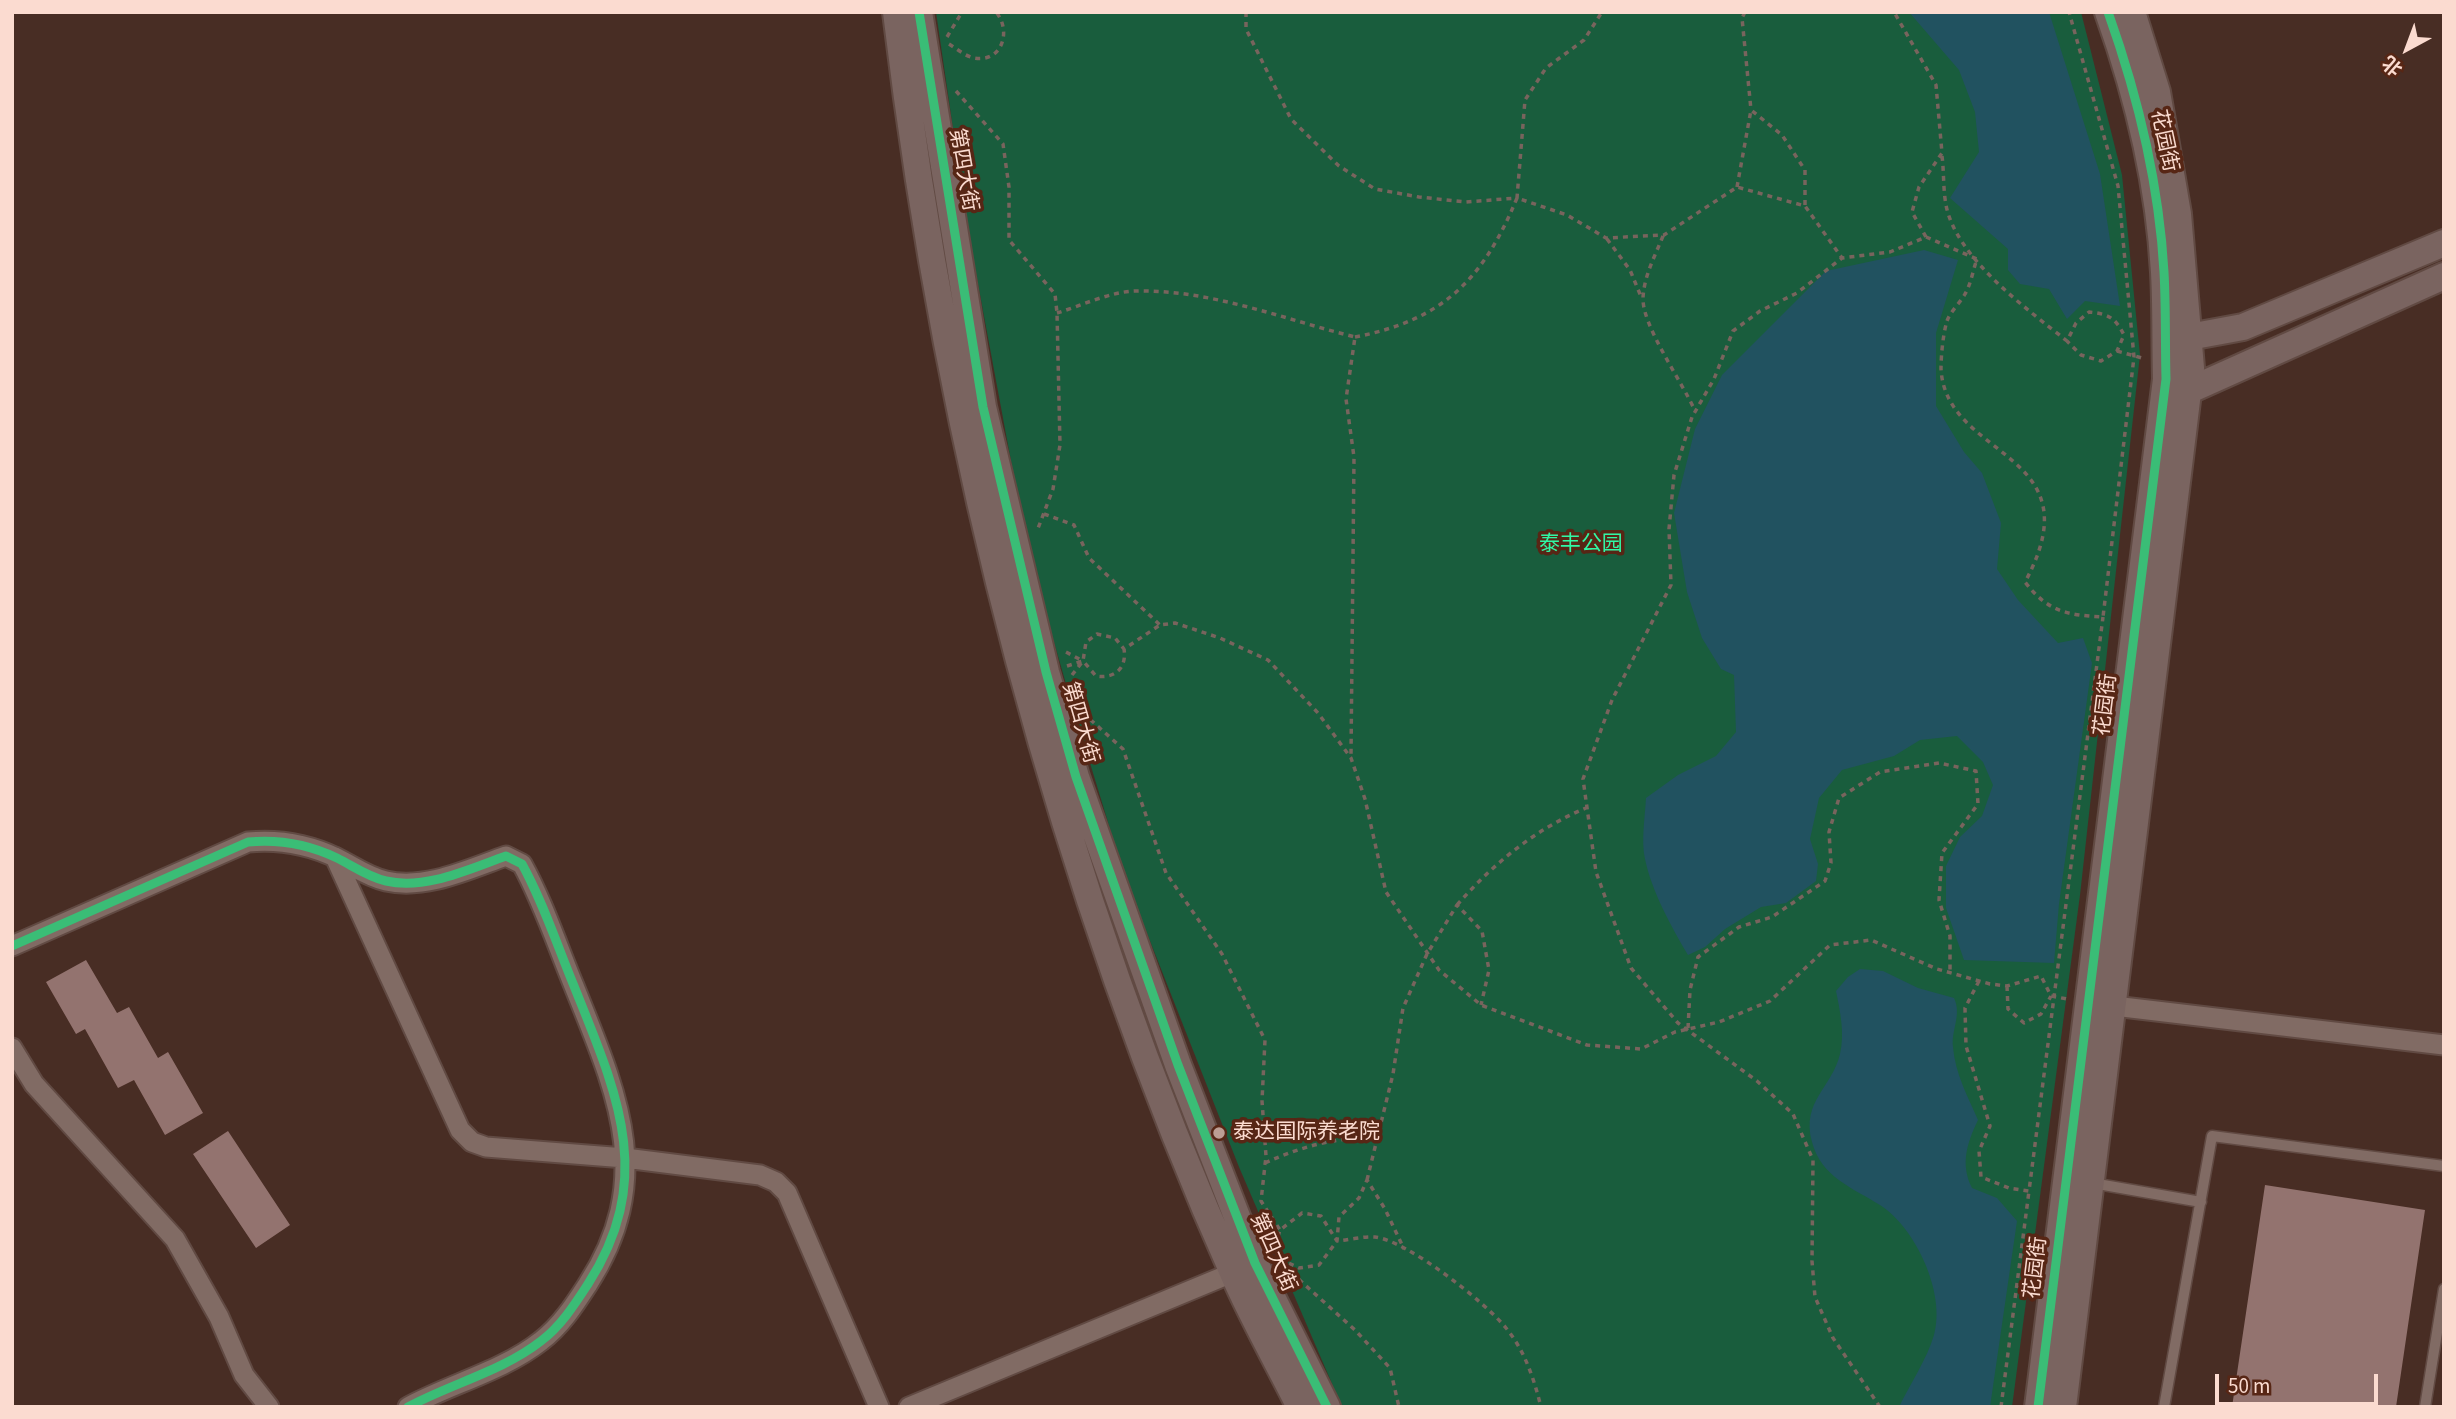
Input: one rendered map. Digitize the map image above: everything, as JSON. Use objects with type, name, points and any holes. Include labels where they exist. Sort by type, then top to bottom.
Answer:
[{"type":"street","name":"第四大街","points":[[896,12],[928,243],[965,426],[1021,670],[1109,957],[1161,1096],[1327,1407]]},
{"type":"street","name":"第四大街","points":[[919,12],[983,407],[1057,676],[1076,777],[1253,1264],[1300,1407]]},
{"type":"street","name":"花园街","points":[[2038,1407],[2166,379],[2164,271],[2158,210],[2146,138],[2125,59],[2108,12]]},
{"type":"street","name":"花园街","points":[[2063,1407],[2190,390],[2189,337],[2178,214],[2157,92],[2132,12]]},
{"type":"street","points":[[2189,337],[2243,327],[2444,243]]},
{"type":"street","points":[[2190,390],[2444,276]]},
{"type":"street","points":[[12,946],[248,842],[276,839],[335,857],[386,881],[412,882],[447,877],[506,856],[522,864],[618,1099],[625,1158],[619,1211],[606,1252],[561,1321],[542,1341],[522,1354],[408,1407]]},
{"type":"street","points":[[335,857],[460,1130],[472,1142],[486,1147],[625,1158],[760,1175],[776,1182],[787,1193],[879,1407]]},
{"type":"street","points":[[2114,1006],[2444,1045]]},
{"type":"street","points":[[12,1048],[34,1084],[175,1239],[214,1307],[244,1375],[269,1407]]},
{"type":"street","points":[[909,1407],[1253,1264]]},
{"type":"lane","points":[[2164,1407],[2212,1136],[2444,1166]]},
{"type":"lane","points":[[2092,1183],[2201,1202]]},
{"type":"lane","points":[[2426,1407],[2444,1289]]},
{"type":"path","points":[[944,42],[962,12]]},
{"type":"path","points":[[944,42],[975,58],[991,56],[1003,44],[1005,36],[1001,18],[996,12]]},
{"type":"path","points":[[1246,12],[1246,29],[1291,119],[1339,166],[1375,188],[1408,195],[1466,202],[1517,198],[1567,215],[1606,238],[1630,270],[1662,352],[1695,411]]},
{"type":"path","points":[[1057,313],[1132,291],[1171,293],[1261,310],[1354,337],[1394,329],[1446,303],[1483,264],[1517,198],[1525,100],[1546,68],[1584,40],[1602,12]]},
{"type":"path","points":[[1606,238],[1664,235],[1737,187],[1751,110],[1742,18],[1745,12]]},
{"type":"path","points":[[1894,12],[1936,85],[1946,206],[1965,246],[2014,299],[2081,355],[2101,361],[2117,351],[2124,335],[2118,322],[2107,314],[2089,312],[2076,323],[2067,341]]},
{"type":"path","points":[[2001,1407],[2134,357],[2118,186],[2069,12]]},
{"type":"path","points":[[943,32],[945,52]]},
{"type":"path","points":[[949,84],[1003,144],[1009,187],[1009,240],[1055,294],[1060,445],[1053,489],[1037,533],[1037,543]]},
{"type":"path","points":[[1751,110],[1782,135],[1805,170],[1805,206],[1842,258]]},
{"type":"path","points":[[1942,153],[1919,187],[1912,212],[1926,237],[1977,259]]},
{"type":"path","points":[[1737,187],[1805,206]]},
{"type":"path","points":[[1643,300],[1648,274],[1664,235]]},
{"type":"path","points":[[1880,1407],[1854,1365],[1833,1338],[1815,1297],[1812,1261],[1813,1160],[1793,1114],[1757,1081],[1678,1023],[1630,968],[1595,872],[1583,779],[1612,701],[1671,585],[1669,529],[1674,475],[1695,411],[1714,379],[1732,331],[1760,311],[1797,293],[1842,258],[1890,252],[1926,237]]},
{"type":"path","points":[[1977,259],[1967,292],[1947,320],[1941,369],[1950,404],[2020,466],[2044,501],[2041,553],[2025,582],[2040,601],[2070,615],[2103,617]]},
{"type":"path","points":[[1351,758],[1354,457],[1346,399],[1354,337]]},
{"type":"path","points":[[1044,514],[1074,525],[1089,558],[1160,625]]},
{"type":"path","points":[[1124,649],[1160,625],[1175,623],[1220,638],[1268,660],[1318,713],[1351,758],[1365,800],[1386,892],[1439,970],[1481,1005],[1587,1045],[1641,1049],[1675,1032],[1719,1022],[1770,1001],[1830,945],[1871,940],[1912,960],[1980,981],[2007,986],[2040,976],[2052,996],[2087,1002]]},
{"type":"path","points":[[1061,649],[1083,662],[1096,676],[1110,677],[1120,671],[1126,659],[1124,649],[1109,635],[1097,634],[1086,642],[1083,662]]},
{"type":"path","points":[[1057,676],[1083,662]]},
{"type":"path","points":[[1057,676],[1083,662]]},
{"type":"path","points":[[1078,709],[1123,749],[1166,873],[1222,954],[1265,1040],[1262,1101],[1265,1163],[1261,1201],[1280,1230]]},
{"type":"path","points":[[1688,1029],[1690,990],[1698,957],[1739,927],[1772,917],[1825,881],[1831,863],[1829,832],[1839,798],[1880,772],[1939,763],[1976,771],[1978,804],[1942,853],[1939,901],[1950,936],[1950,971]]},
{"type":"path","points":[[1253,1264],[1299,1268],[1319,1265],[1337,1241],[1339,1217],[1359,1198],[1367,1180],[1393,1074],[1403,1008],[1427,954],[1457,905],[1487,871],[1526,841],[1563,818],[1587,808]]},
{"type":"path","points":[[1457,905],[1482,931],[1489,970],[1481,1005]]},
{"type":"path","points":[[1980,981],[1965,1007],[1966,1046],[1990,1126],[1979,1151],[1982,1177],[2008,1188],[2029,1191]]},
{"type":"path","points":[[2007,986],[2008,1009],[2024,1023],[2041,1014],[2052,996]]},
{"type":"path","points":[[1265,1163],[1300,1147],[1341,1138],[1376,1137]]},
{"type":"path","points":[[1367,1180],[1385,1209],[1404,1249]]},
{"type":"path","points":[[1253,1264],[1280,1230],[1302,1213],[1321,1216],[1337,1241]]},
{"type":"path","points":[[1337,1241],[1376,1237],[1404,1249],[1458,1284],[1507,1329],[1532,1372],[1541,1407]]},
{"type":"path","points":[[1253,1264],[1355,1330],[1390,1368],[1399,1407]]},
{"type":"green space","name":"泰丰公园","points":[[936,12],[2081,12],[2122,175],[2140,355],[2080,895],[2012,1407],[1342,1407],[1239,1167],[1124,875],[1066,684],[1037,583],[1019,504],[967,225]]},
{"type":"water","points":[[1909,12],[2049,12],[2100,174],[2120,306],[2085,301],[2067,319],[2049,289],[2020,284],[2008,270],[2008,249],[1950,198],[1979,152],[1975,112],[1959,70]]},
{"type":"water","points":[[1924,250],[1958,260],[1936,333],[1936,406],[1964,452],[1982,473],[2001,523],[1997,569],[2018,600],[2058,643],[2083,638],[2092,663],[2059,904],[2054,963],[1964,960],[1946,908],[1946,866],[1960,837],[1982,816],[1993,785],[1983,762],[1957,736],[1920,740],[1894,756],[1842,770],[1819,798],[1810,839],[1818,864],[1816,881],[1786,903],[1761,907],[1725,929],[1705,947],[1688,955],[1652,884],[1645,859],[1643,837],[1646,798],[1678,775],[1716,756],[1736,732],[1734,675],[1721,669],[1702,638],[1687,592],[1674,513],[1695,429],[1722,375],[1826,271]]},
{"type":"water","points":[[1860,969],[1883,971],[1918,988],[1954,998],[1956,1004],[1954,1057],[1978,1120],[1966,1154],[1968,1179],[1972,1188],[1997,1198],[2017,1221],[1990,1407],[1899,1407],[1934,1335],[1937,1319],[1932,1282],[1916,1245],[1905,1229],[1880,1205],[1830,1173],[1816,1154],[1812,1142],[1810,1128],[1814,1105],[1840,1054],[1841,1022],[1836,991],[1848,977]]},
{"type":"building","points":[[86,960],[117,1013],[129,1007],[158,1058],[168,1052],[203,1113],[165,1135],[134,1080],[118,1088],[85,1029],[76,1034],[46,982]]},
{"type":"building","points":[[228,1131],[290,1225],[256,1248],[193,1154]]},
{"type":"building","points":[[2265,1185],[2425,1210],[2396,1407],[2232,1407]]},
{"type":"cycle path","points":[[919,12],[983,407],[1046,672],[1076,777],[1178,1065],[1255,1263],[1327,1407]]},
{"type":"cycle path","points":[[2038,1407],[2166,379],[2164,272],[2152,173],[2138,108],[2108,12]]},
{"type":"cycle path","points":[[12,946],[248,842],[271,841],[305,846],[337,858],[373,877],[401,883],[447,877],[506,856],[522,864],[550,924],[604,1062],[615,1098],[623,1134],[625,1170],[621,1207],[609,1245],[588,1284],[555,1329],[510,1361],[408,1407]]},
{"type":"place","name":"泰达国际养老院","points":[[1219,1133]]}]
